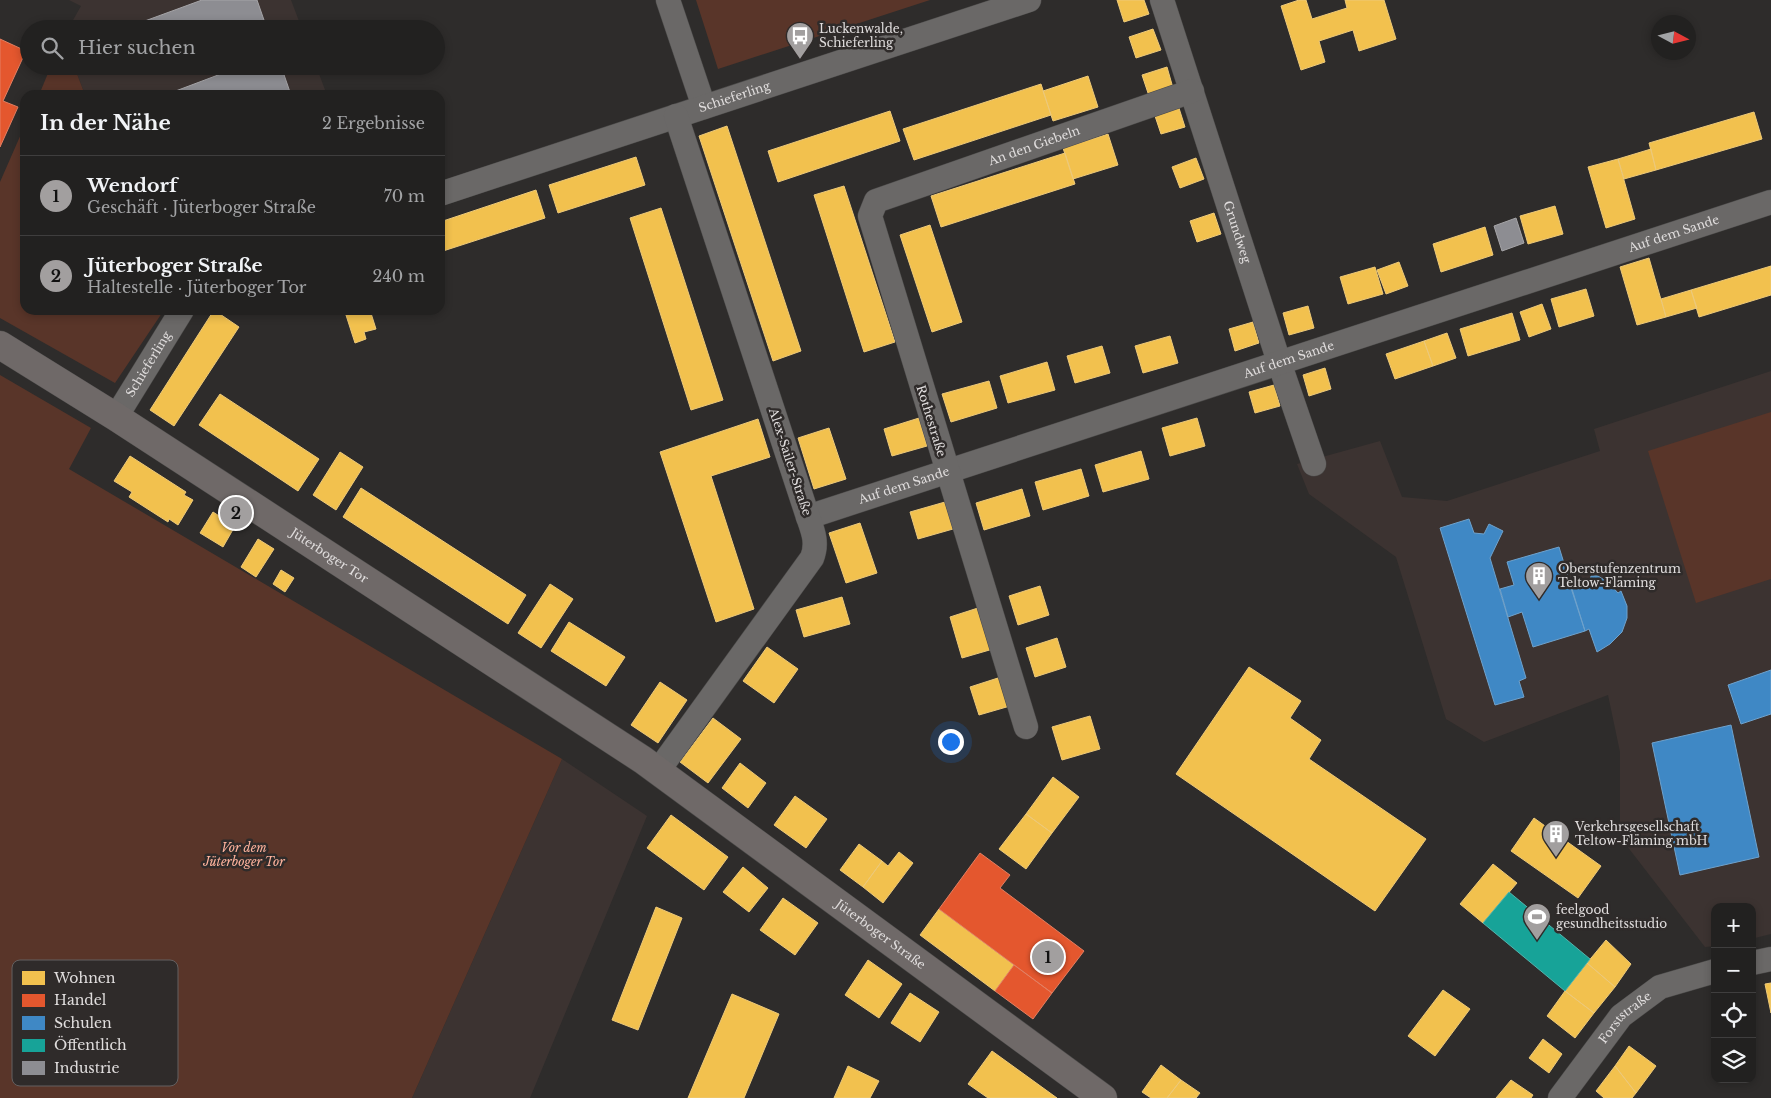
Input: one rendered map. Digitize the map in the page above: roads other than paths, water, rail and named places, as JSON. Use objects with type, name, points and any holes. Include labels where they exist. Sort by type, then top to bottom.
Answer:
[{"type":"main road","name":"Jüterboger Tor","points":[[0,344],[116,417],[658,771]]},
{"type":"main road","name":"Jüterboger Straße","points":[[658,771],[1103,1098]]},
{"type":"street","points":[[668,0],[704,107]]},
{"type":"street","name":"Schieferling","points":[[445,192],[1028,0]]},
{"type":"street","name":"Grundweg","points":[[1162,0],[1279,362],[1314,464]]},
{"type":"street","name":"An den Giebeln","points":[[876,200],[1192,91]]},
{"type":"street","name":"Alex-Sailer-Straße","points":[[658,771],[816,550],[808,517],[676,116]]},
{"type":"street","name":"Rothestraße","points":[[876,200],[870,216],[1026,727]]},
{"type":"street","name":"Auf dem Sande","points":[[808,517],[1771,202]]},
{"type":"street","name":"Schieferling","points":[[116,417],[179,315]]},
{"type":"street","points":[[1756,961],[1771,958]]},
{"type":"street","name":"Forststraße","points":[[1560,1098],[1621,1016],[1660,987],[1711,971]]},
{"type":"place","name":"Luckenwalde, Schieferling","points":[[800,60]]},
{"type":"place","name":"Jüterboger Straße","points":[[236,513]]},
{"type":"place","name":"Oberstufenzentrum Teltow-Fläming","points":[[1539,600]]},
{"type":"place","name":"Verkehrsgesellschaft Teltow-Fläming mbH","points":[[1556,858]]},
{"type":"place","name":"feelgood gesundheitsstudio","points":[[1537,941]]},
{"type":"place","name":"Wendorf","points":[[1048,957]]},
{"type":"park label","name":"Vor dem Jüterboger Tor","points":[[244,855]]}]
